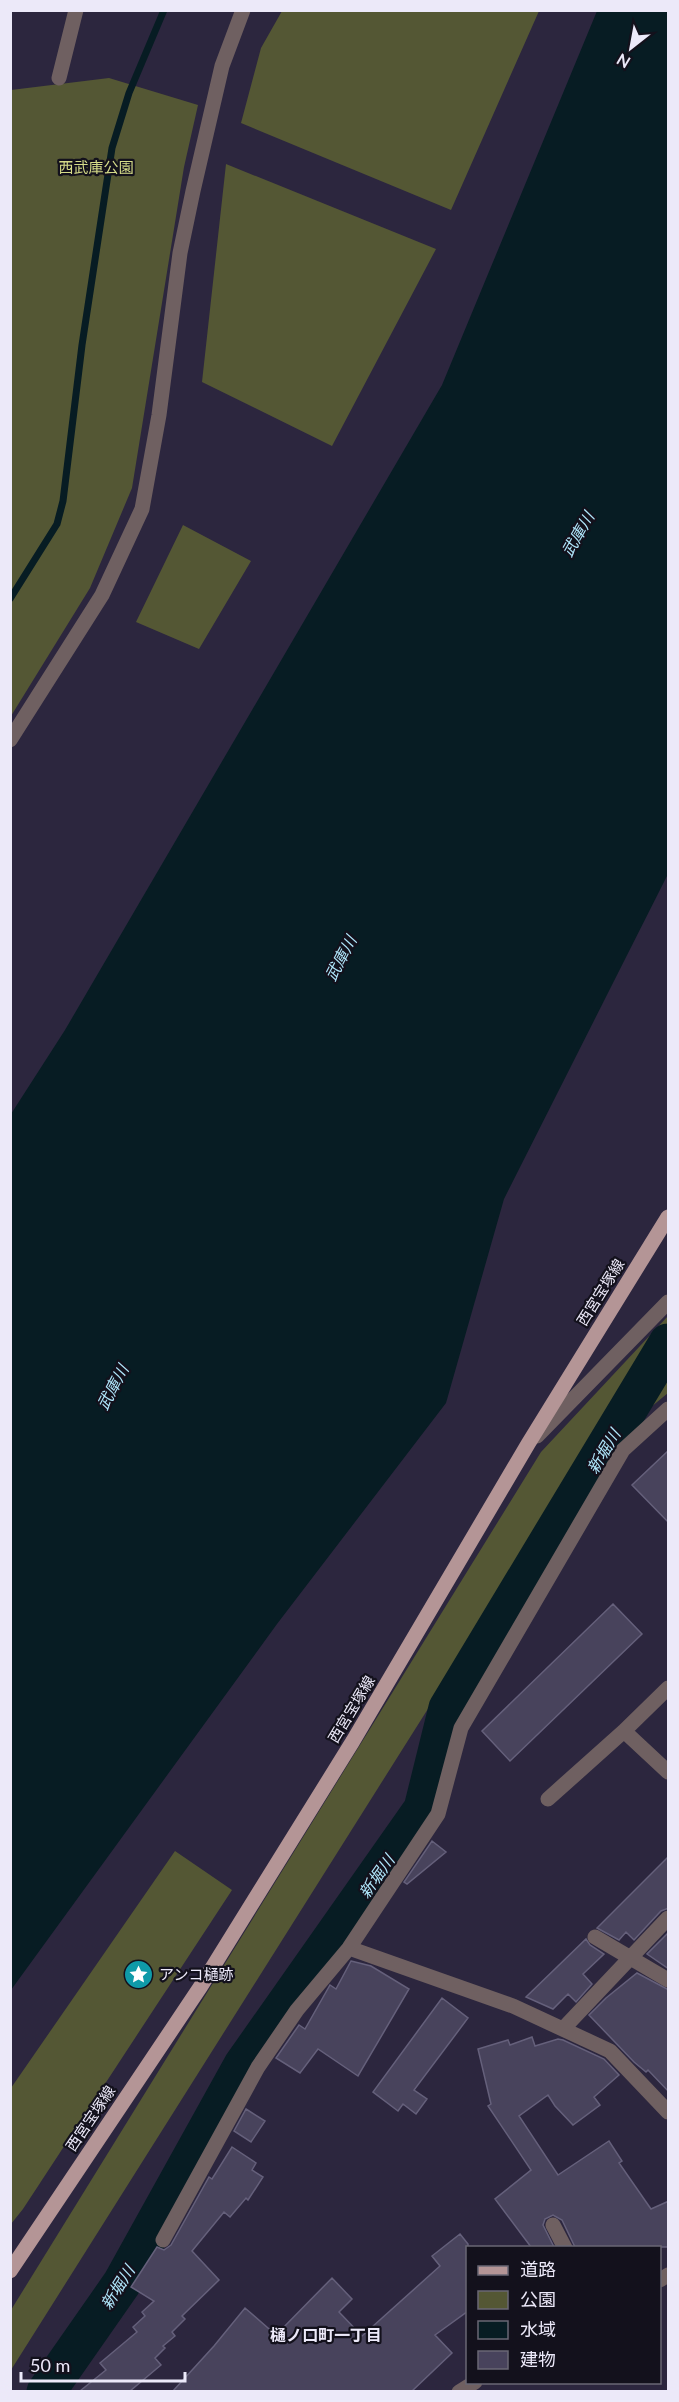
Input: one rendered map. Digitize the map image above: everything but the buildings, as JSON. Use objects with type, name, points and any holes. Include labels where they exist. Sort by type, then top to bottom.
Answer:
[{"type":"main road","name":"西宮宝塚線","points":[[10,2271],[201,1986],[353,1741],[528,1444],[669,1217]]},
{"type":"main road","name":"西宮宝塚線","points":[[10,2254],[49,2211]]},
{"type":"street","points":[[59,78],[76,10]]},
{"type":"street","points":[[10,740],[102,595],[142,509],[159,415],[180,253],[222,66],[243,10]]},
{"type":"street","points":[[528,1444],[669,1302]]},
{"type":"street","points":[[163,2240],[258,2067],[297,2010],[349,1948],[438,1814],[461,1728],[623,1450],[669,1409]]},
{"type":"street","points":[[548,1799],[669,1688]]},
{"type":"street","points":[[624,1731],[669,1772]]},
{"type":"street","points":[[563,2030],[669,1918]]},
{"type":"street","points":[[595,1937],[669,1980]]},
{"type":"street","points":[[349,1948],[513,2006],[610,2051],[666,2104]]},
{"type":"street","points":[[553,2224],[564,2246]]},
{"type":"green space","points":[[282,11],[539,11],[451,210],[241,123],[261,48]]},
{"type":"green space","name":"西武庫公園","points":[[109,78],[198,105],[184,167],[132,488],[90,588],[11,716],[11,90]]},
{"type":"green space","points":[[226,164],[436,249],[332,446],[202,382]]},
{"type":"green space","points":[[183,525],[251,561],[199,649],[136,622]]},
{"type":"green space","points":[[668,1316],[668,1334],[651,1362],[659,1369],[668,1356],[668,1393],[583,1463],[11,2370],[11,2310],[541,1452]]},
{"type":"green space","points":[[175,1851],[232,1890],[11,2224],[11,2088]]},
{"type":"water","name":"武庫川","points":[[597,11],[668,11],[668,874],[504,1199],[446,1403],[277,1624],[11,1990],[11,1114],[65,1030],[442,385]]},
{"type":"waterway","points":[[10,599],[57,524],[63,501],[82,345],[112,148],[129,93],[164,10]]},
{"type":"waterway","name":"新堀川","points":[[46,2392],[122,2283],[243,2065],[423,1809],[448,1708],[668,1343]]},
{"type":"place","name":"アンコ樋跡","points":[[138,1974]]},
{"type":"district","name":"樋ノ口町一丁目","points":[[326,2334]]}]
